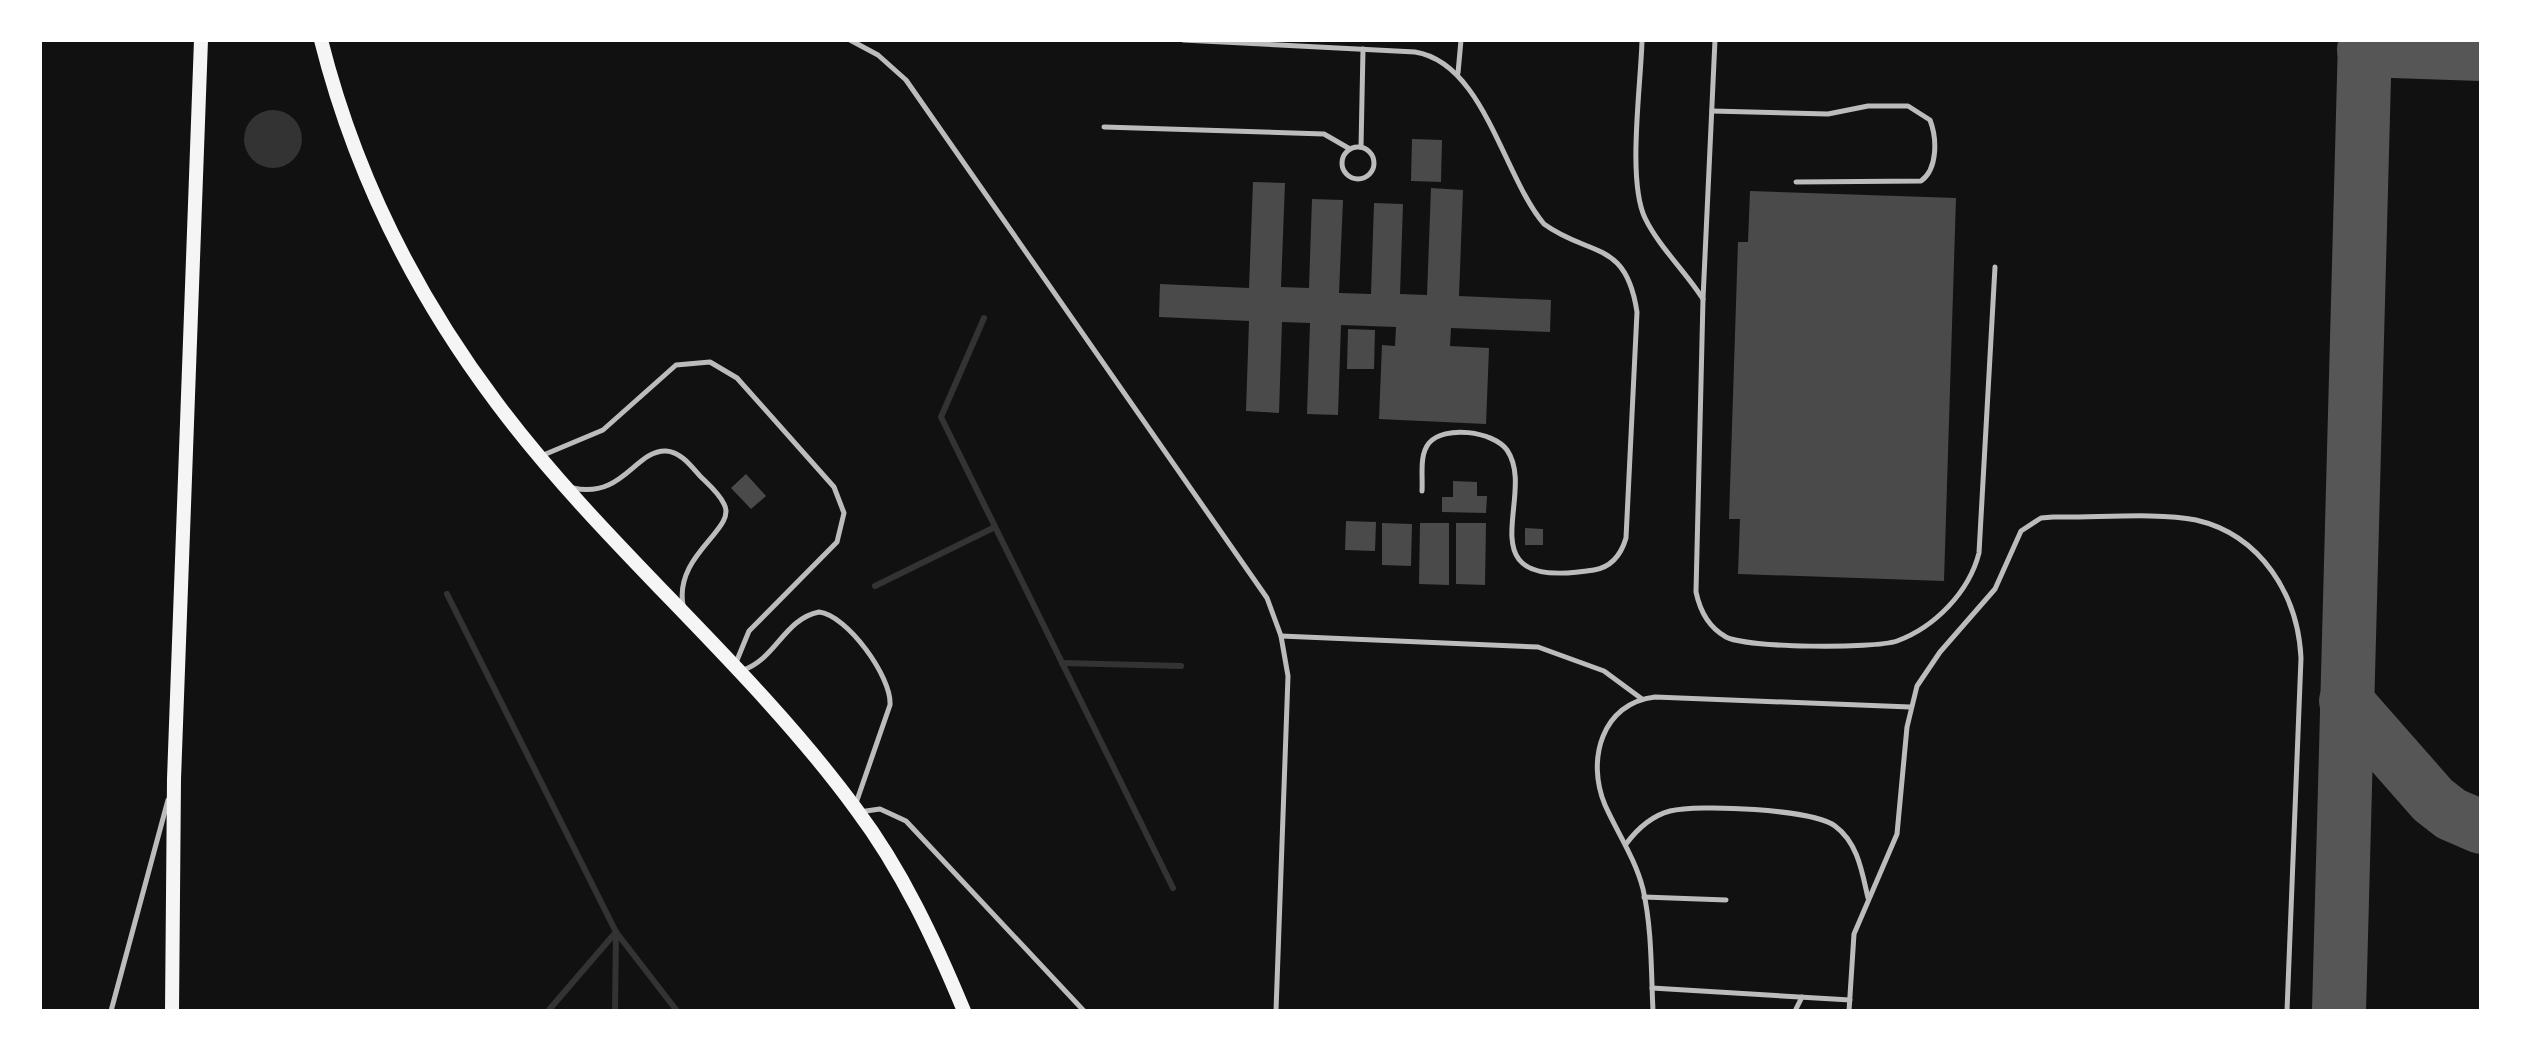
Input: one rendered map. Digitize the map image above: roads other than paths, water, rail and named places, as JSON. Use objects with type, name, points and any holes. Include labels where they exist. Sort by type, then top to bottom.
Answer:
[{"type":"main road","points":[[321,40],[358,158],[406,261],[464,357],[540,457],[737,668],[857,809],[917,908],[964,1011]]},
{"type":"main road","points":[[172,1011],[174,779],[200,48]]},
{"type":"lane","points":[[850,40],[893,66],[917,95],[1257,581],[1281,636],[1288,697],[1276,1011]]},
{"type":"lane","points":[[1183,40],[1270,42],[1427,54],[1458,74],[1535,214],[1556,233],[1603,251],[1628,277],[1637,312],[1626,538],[1619,556],[1596,569],[1547,572],[1528,566],[1516,553],[1511,536],[1511,457],[1500,442],[1485,435],[1443,435],[1431,440],[1423,458],[1422,491]]},
{"type":"lane","points":[[1458,74],[1461,40]]},
{"type":"lane","points":[[1642,40],[1637,169],[1640,203],[1654,233],[1703,299]]},
{"type":"lane","points":[[1715,40],[1703,299],[1696,592],[1704,617],[1712,627],[1735,641],[1874,645],[1897,641],[1919,629],[1952,602],[1975,567],[1980,539],[1995,267]]},
{"type":"lane","points":[[1361,147],[1363,49]]},
{"type":"lane","points":[[1712,111],[1828,114],[1868,106],[1908,106],[1930,120],[1933,160],[1930,173],[1921,181],[1796,182]]},
{"type":"lane","points":[[1104,127],[1324,134],[1350,149],[1361,147],[1370,152],[1375,162],[1372,172],[1364,179],[1353,178],[1345,172],[1342,162],[1350,149]]},
{"type":"lane","points":[[540,457],[603,430],[676,365],[710,362],[737,378],[834,487],[844,513],[837,542],[749,631],[737,668]]},
{"type":"lane","points":[[566,486],[589,490],[611,485],[659,452],[674,452],[686,460],[724,502],[727,516],[687,568],[682,589],[684,610]]},
{"type":"lane","points":[[1849,1011],[1854,934],[1868,898],[1886,866],[1897,834],[1910,707],[1934,660],[1995,589],[2014,541],[2030,523],[2053,517],[2194,520],[2243,542],[2280,582],[2300,638],[2287,1011]]},
{"type":"lane","points":[[737,668],[762,661],[794,624],[819,612],[839,621],[882,671],[889,687],[890,705],[857,809],[889,812],[913,828],[1084,1011]]},
{"type":"lane","points":[[1281,636],[1538,647],[1593,666],[1642,699]]},
{"type":"lane","points":[[1653,1011],[1644,897],[1626,844],[1601,792],[1600,745],[1609,720],[1618,710],[1642,699],[1910,707]]},
{"type":"lane","points":[[111,1011],[174,779]]},
{"type":"lane","points":[[1626,844],[1649,821],[1678,809],[1811,815],[1836,826],[1853,846],[1868,898]]},
{"type":"lane","points":[[1644,897],[1726,900]]},
{"type":"lane","points":[[1652,988],[1850,1000]]},
{"type":"lane","points":[[1795,1011],[1802,997]]},
{"type":"waterway","points":[[984,318],[941,417],[1173,888]]},
{"type":"waterway","points":[[875,586],[995,527]]},
{"type":"waterway","points":[[447,594],[616,932],[677,1011]]},
{"type":"waterway","points":[[1062,663],[1181,666]]},
{"type":"waterway","points":[[548,1011],[616,932]]},
{"type":"waterway","points":[[615,1011],[616,932]]}]
